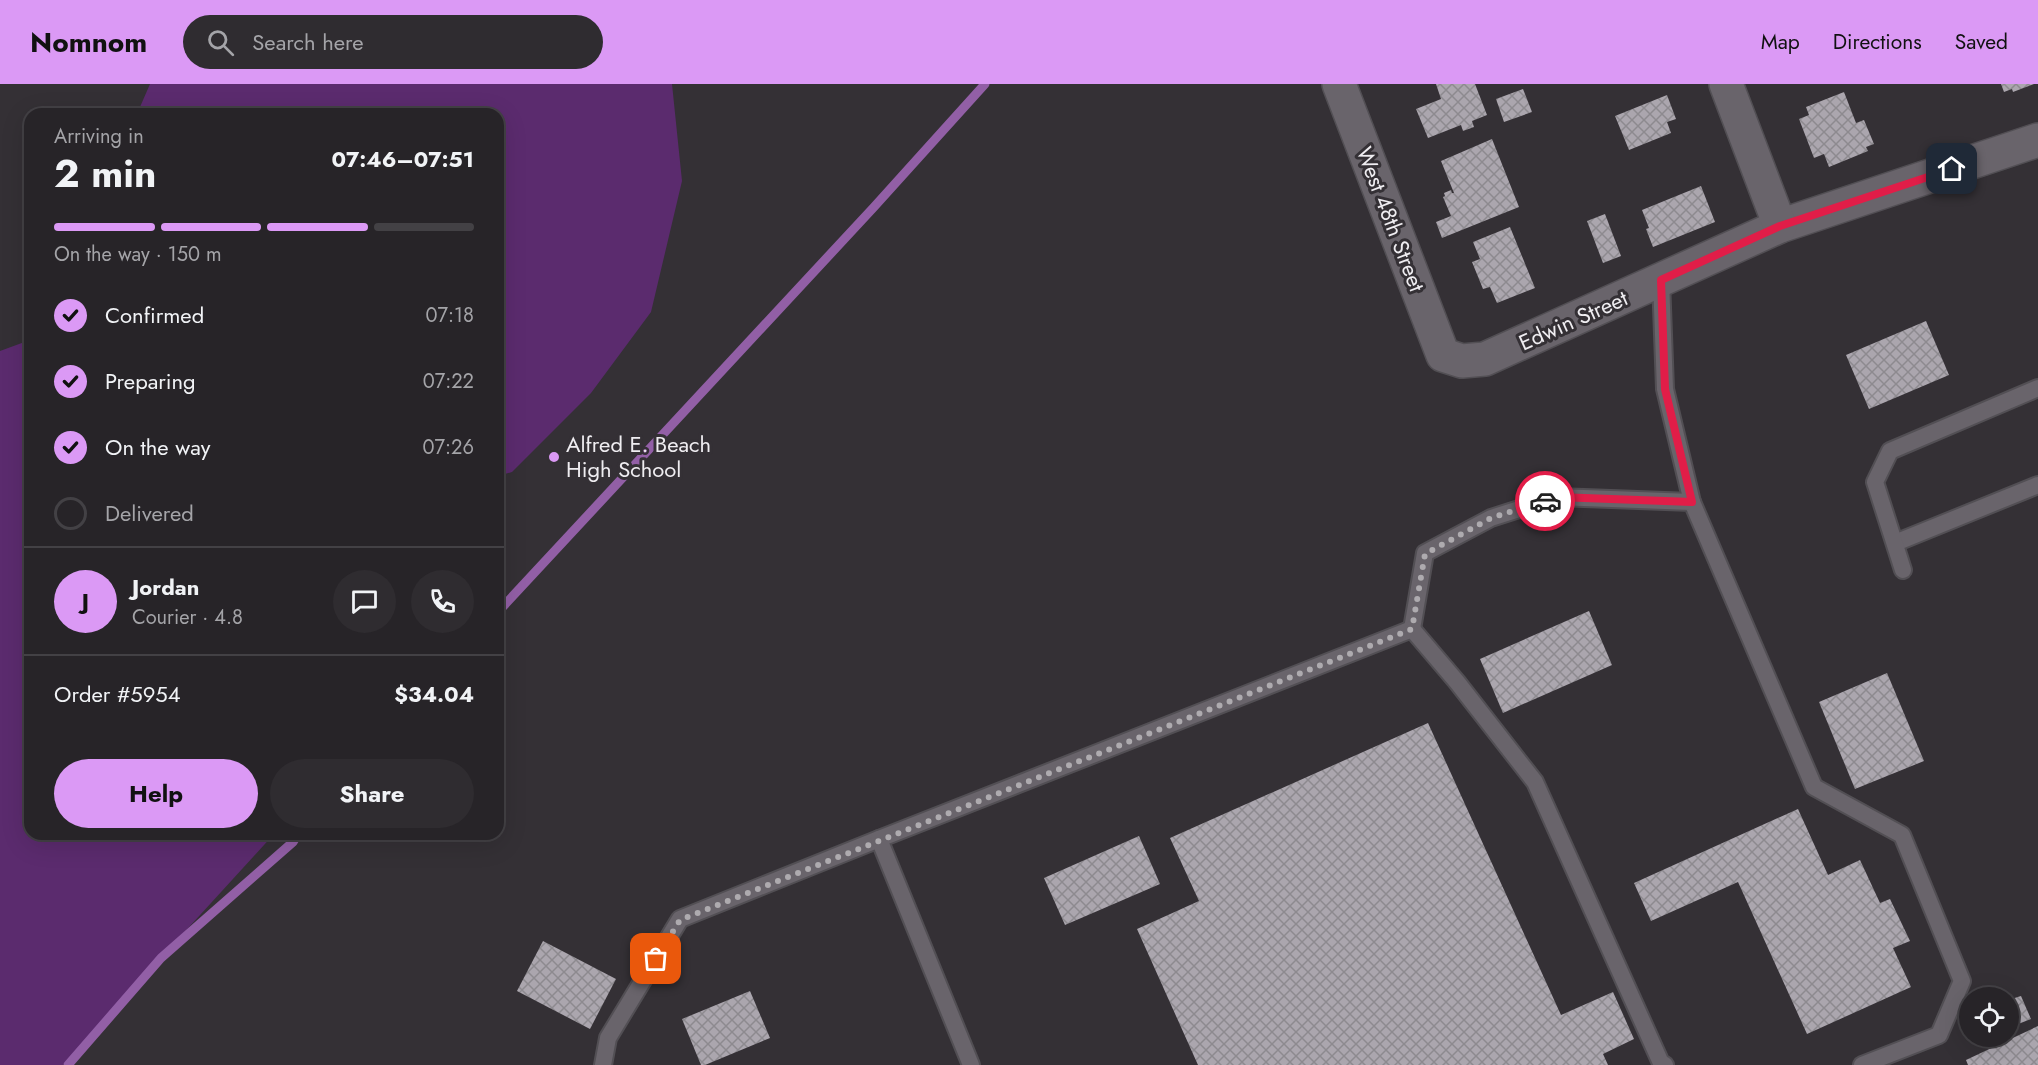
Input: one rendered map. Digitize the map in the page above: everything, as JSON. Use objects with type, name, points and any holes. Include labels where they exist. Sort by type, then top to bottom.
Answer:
[{"type":"street","name":"West 48th Street","points":[[1339,84],[1443,355]]},
{"type":"street","points":[[1726,84],[1780,226]]},
{"type":"street","name":"Edwin Street","points":[[1443,355],[1462,361],[1485,359],[1780,226],[2038,140]]},
{"type":"lane","points":[[1661,280],[1665,389],[1692,502],[1814,787],[1902,835],[1962,981],[1939,1035],[1891,1060],[1862,1065]]},
{"type":"lane","points":[[1903,570],[1875,482],[1890,451],[2038,388]]},
{"type":"lane","points":[[1895,543],[2038,485]]},
{"type":"lane","points":[[1412,629],[1425,554],[1491,518],[1557,497],[1692,502]]},
{"type":"lane","points":[[603,1065],[608,1038],[680,920],[1412,629]]},
{"type":"lane","points":[[1412,629],[1457,682],[1535,782],[1660,1063],[1665,1065]]},
{"type":"lane","points":[[879,839],[971,1065]]},
{"type":"shaded area","points":[[150,84],[672,84],[682,181],[651,312],[591,393],[512,472],[504,474],[504,108],[140,107]]},
{"type":"shaded area","points":[[24,342],[24,840],[269,840],[63,1065],[0,1065],[0,351]]},
{"type":"building","points":[[1436,84],[1475,84],[1487,115],[1472,121],[1474,127],[1463,131],[1461,125],[1428,138],[1416,109],[1441,99]]},
{"type":"building","points":[[2001,84],[2034,84],[2013,92],[2012,89],[2004,92]]},
{"type":"building","points":[[1523,89],[1532,112],[1504,122],[1496,99]]},
{"type":"building","points":[[1844,92],[1856,123],[1864,120],[1874,144],[1866,147],[1868,151],[1829,167],[1824,154],[1814,158],[1799,119],[1809,115],[1806,107]]},
{"type":"building","points":[[1667,95],[1676,119],[1667,122],[1671,133],[1629,150],[1615,116]]},
{"type":"building","points":[[1492,139],[1519,207],[1442,238],[1436,222],[1451,216],[1443,197],[1444,193],[1451,190],[1454,193],[1441,161]]},
{"type":"building","points":[[1701,186],[1715,222],[1653,247],[1642,210]]},
{"type":"building","points":[[1605,214],[1621,256],[1603,263],[1587,221]]},
{"type":"building","points":[[1510,227],[1535,288],[1497,303],[1490,287],[1483,289],[1472,262],[1480,259],[1473,242]]},
{"type":"building","points":[[1926,321],[1949,375],[1869,409],[1846,355]]},
{"type":"building","points":[[1589,611],[1612,665],[1503,713],[1480,659]]},
{"type":"building","points":[[1887,673],[1924,761],[1855,789],[1819,702]]},
{"type":"building","points":[[1428,723],[1561,1015],[1613,992],[1634,1039],[1603,1054],[1608,1065],[1198,1065],[1137,929],[1199,901],[1170,838]]},
{"type":"building","points":[[1798,809],[1828,875],[1860,860],[1880,903],[1890,899],[1910,941],[1893,948],[1911,987],[1807,1034],[1738,882],[1651,921],[1634,883]]},
{"type":"building","points":[[1139,836],[1160,884],[1065,925],[1044,878]]},
{"type":"building","points":[[543,941],[616,979],[590,1029],[517,991]]},
{"type":"building","points":[[750,991],[770,1038],[701,1065],[682,1019]]},
{"type":"building","points":[[2021,996],[2031,1019],[2019,1024],[2019,997]]},
{"type":"building","points":[[2038,1026],[2038,1065],[1968,1065],[1966,1060],[1994,1047],[2019,1047],[2019,1035]]},
{"type":"waterway","points":[[504,606],[985,84]]},
{"type":"waterway","points":[[68,1065],[161,958],[294,840]]},
{"type":"way so far","points":[[656,959],[680,920],[1412,629],[1425,554],[1491,518],[1545,501]]},
{"type":"place","name":"Alfred E. Beach High School","points":[[554,457]]},
{"type":"route","points":[[1545,501],[1557,497],[1692,502],[1665,389],[1661,280],[1780,226],[1952,169]]}]
